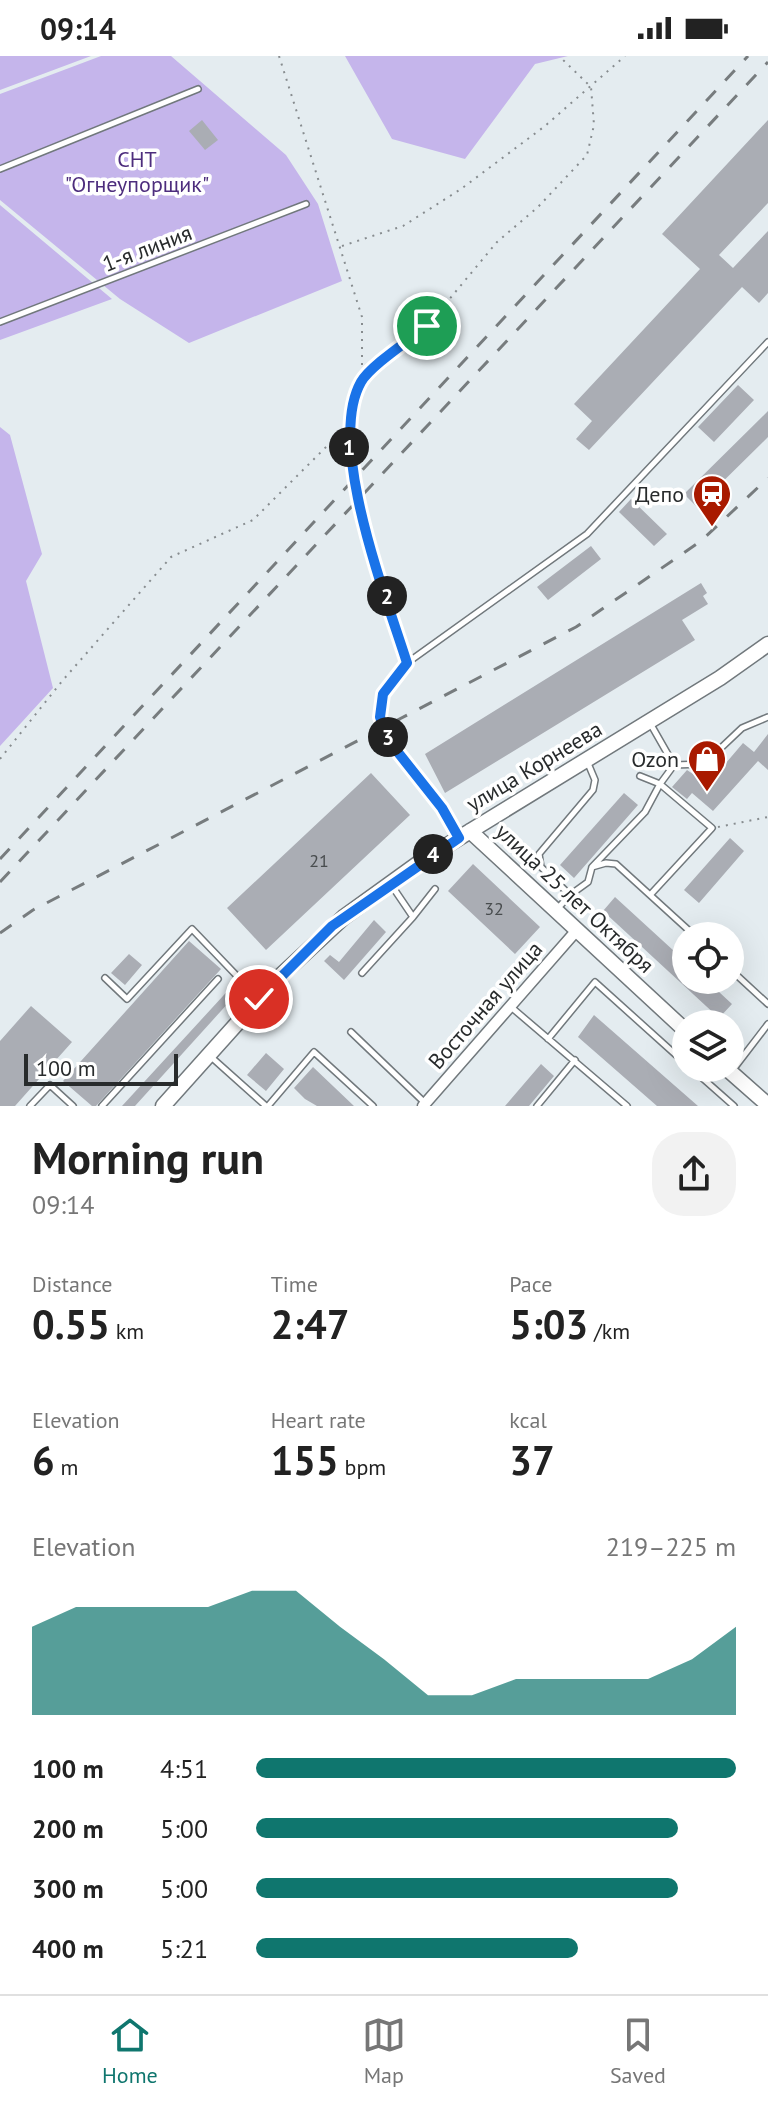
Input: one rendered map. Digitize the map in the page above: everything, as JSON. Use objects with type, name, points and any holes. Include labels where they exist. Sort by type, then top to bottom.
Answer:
[{"type":"street","name":"улица Корнеева","points":[[163,1106],[259,999],[318,939],[390,883],[768,644]]},
{"type":"street","name":"улица 25 лет Октября","points":[[464,834],[556,910],[672,1018]]},
{"type":"street","name":"Восточная улица","points":[[424,1105],[577,930]]},
{"type":"street","points":[[742,1082],[768,1105]]},
{"type":"lane","points":[[0,169],[198,89]]},
{"type":"lane","name":"1-я линия","points":[[0,322],[306,204]]},
{"type":"lane","points":[[464,834],[389,741],[380,717],[383,694],[407,663],[587,534],[768,342]]},
{"type":"lane","points":[[674,765],[704,764],[742,728],[768,717]]},
{"type":"lane","points":[[649,721],[674,765]]},
{"type":"lane","points":[[570,895],[541,867],[539,854],[593,790],[596,782],[587,760]]},
{"type":"lane","points":[[556,910],[588,882],[592,867],[645,812],[674,765]]},
{"type":"lane","points":[[640,776],[660,784],[712,828],[651,894]]},
{"type":"lane","points":[[592,867],[616,864],[680,922]]},
{"type":"lane","points":[[390,883],[413,917]]},
{"type":"lane","points":[[362,973],[435,889]]},
{"type":"lane","points":[[105,978],[127,999],[192,929],[259,999]]},
{"type":"lane","points":[[102,1106],[218,979]]},
{"type":"lane","points":[[548,1039],[595,982],[672,1051]]},
{"type":"lane","points":[[744,982],[768,1004]]},
{"type":"lane","points":[[511,1007],[627,1106]]},
{"type":"lane","points":[[744,1052],[768,1024]]},
{"type":"lane","points":[[351,1032],[424,1105]]},
{"type":"lane","points":[[208,1055],[267,1106],[314,1052],[373,1106]]},
{"type":"lane","points":[[537,1106],[575,1060]]},
{"type":"lane","points":[[707,1082],[734,1106]]},
{"type":"lane","points":[[30,1106],[50,1085],[73,1106]]},
{"type":"path","points":[[279,56],[362,317],[362,381],[348,426],[350,471],[407,663]]},
{"type":"path","points":[[362,381],[427,326],[497,242],[538,207],[587,155],[594,125],[591,87],[559,56]]},
{"type":"path","points":[[341,246],[403,226],[461,189],[591,87],[625,56]]},
{"type":"path","points":[[0,759],[72,669],[171,557],[253,520],[348,426]]},
{"type":"path","points":[[712,828],[768,817]]},
{"type":"green space","points":[[0,56],[91,56],[0,90]]},
{"type":"green space","name":"СНТ \"Огнеупорщик\"","points":[[101,56],[171,56],[286,155],[318,204],[342,281],[189,343],[120,299],[0,200],[0,94]]},
{"type":"green space","points":[[345,56],[568,56],[535,64],[465,159],[392,139]]},
{"type":"green space","points":[[0,205],[112,299],[0,340]]},
{"type":"green space","points":[[0,427],[10,435],[42,554],[26,581],[53,688],[0,746]]},
{"type":"building","points":[[202,120],[218,140],[205,150],[189,131]]},
{"type":"building","points":[[768,120],[768,203],[719,255],[733,268],[768,231],[768,293],[759,303],[742,287],[589,450],[576,439],[592,421],[574,404],[700,269],[662,234]]},
{"type":"building","points":[[738,385],[754,400],[714,442],[698,427]]},
{"type":"building","points":[[768,411],[768,437],[697,507],[684,494]]},
{"type":"building","points":[[631,499],[667,534],[654,546],[619,512]]},
{"type":"building","points":[[591,546],[601,559],[548,600],[537,587]]},
{"type":"building","points":[[701,583],[707,593],[703,596],[708,604],[682,620],[695,640],[445,793],[425,754]]},
{"type":"building","points":[[768,734],[768,770],[758,761],[713,811],[692,793],[687,799],[672,787],[687,770],[708,784],[743,743],[754,752]]},
{"type":"building","points":[[371,773],[410,815],[266,950],[227,908]]},
{"type":"building","points":[[624,793],[638,805],[574,878],[560,865]]},
{"type":"building","points":[[730,838],[744,851],[699,903],[684,890]]},
{"type":"building","points":[[473,864],[540,927],[515,954],[448,891]]},
{"type":"building","points":[[615,897],[672,949],[672,975],[603,911]]},
{"type":"building","points":[[374,920],[386,932],[344,980],[324,961],[330,955],[339,962]]},
{"type":"building","points":[[189,941],[221,969],[96,1106],[92,1106],[63,1081]]},
{"type":"building","points":[[129,954],[142,965],[125,985],[111,973]]},
{"type":"building","points":[[234,984],[240,990],[135,1106],[122,1106]]},
{"type":"building","points":[[693,994],[721,994],[732,1004],[726,1010],[710,1010]]},
{"type":"building","points":[[31,1006],[72,1042],[15,1106],[0,1106],[0,1041]]},
{"type":"building","points":[[594,1015],[698,1106],[657,1106],[578,1037]]},
{"type":"building","points":[[266,1053],[284,1069],[266,1091],[247,1075]]},
{"type":"building","points":[[541,1064],[554,1076],[529,1106],[505,1106]]},
{"type":"building","points":[[313,1067],[354,1106],[317,1106],[305,1099],[294,1088]]},
{"type":"railway","points":[[0,859],[748,56]]},
{"type":"railway","points":[[0,882],[768,62]]},
{"type":"railway","points":[[0,933],[33,910],[576,627],[701,541],[768,478]]},
{"type":"place","name":"Депо","points":[[712,528]]},
{"type":"place","name":"Ozon","points":[[707,793]]},
{"type":"route","points":[[259,999],[332,926],[399,876],[459,838],[442,808],[389,741],[380,717],[383,694],[407,663],[350,471],[348,426],[362,381],[427,326]]}]
